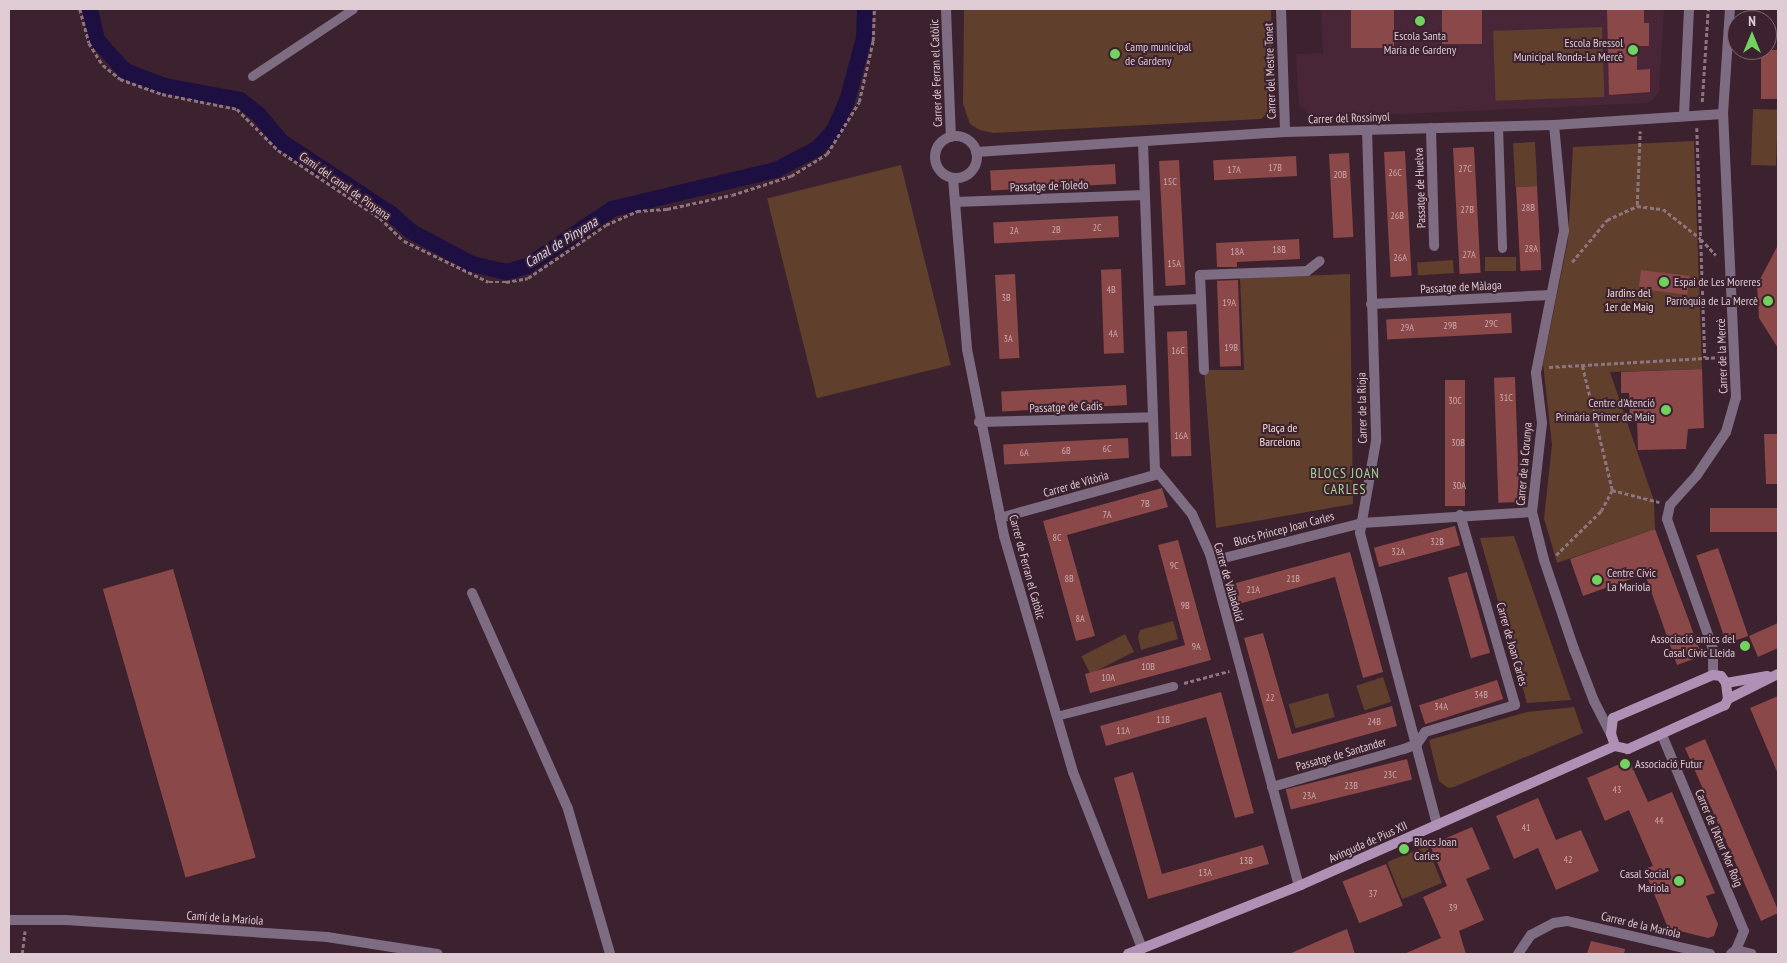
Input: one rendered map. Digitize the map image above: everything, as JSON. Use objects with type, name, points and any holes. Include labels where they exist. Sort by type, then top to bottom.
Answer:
[{"type":"street","name":"Carrer de Ferran el Catòlic","points":[[946,9],[951,136]]},
{"type":"street","name":"Carrer del Mestre Tonet","points":[[1280,9],[1285,132]]},
{"type":"street","points":[[1684,115],[1689,9]]},
{"type":"street","name":"Carrer de la Mercè","points":[[1670,505],[1699,472],[1726,432],[1736,398],[1732,273],[1723,114],[1730,9]]},
{"type":"street","name":"Carrer del Rossinyol","points":[[976,152],[1143,143],[1285,132],[1554,125],[1640,120],[1684,115],[1723,114]]},
{"type":"street","name":"Carrer de la Corunya","points":[[1554,125],[1564,231],[1537,368],[1542,423],[1532,512],[1544,560],[1594,701],[1610,734]]},
{"type":"street","name":"Passatge de Huelva","points":[[1431,128],[1434,246]]},
{"type":"street","name":"Carrer de la Rioja","points":[[1367,130],[1376,441],[1362,523],[1361,544],[1417,744],[1437,825]]},
{"type":"street","points":[[951,136],[964,138],[976,152],[977,160],[971,171],[953,178],[942,173],[935,162],[936,149],[951,136]]},
{"type":"street","name":"Carrer de Valladolid","points":[[1143,143],[1155,469],[1192,514],[1212,561],[1239,668],[1299,885]]},
{"type":"street","name":"Carrer de Ferran el Catòlic","points":[[953,178],[966,349],[979,422],[1000,518],[1073,772],[1140,951]]},
{"type":"street","name":"Passatge de Toledo","points":[[955,202],[1144,195]]},
{"type":"street","points":[[1204,370],[1200,274],[1307,271],[1320,261]]},
{"type":"street","name":"Passatge de Màlaga","points":[[1371,304],[1551,295]]},
{"type":"street","points":[[1149,301],[1201,299]]},
{"type":"street","name":"Passatge de Cadis","points":[[979,422],[1153,417]]},
{"type":"street","name":"Carrer de Vitòria","points":[[1000,518],[1159,474]]},
{"type":"street","points":[[1670,505],[1667,519],[1670,537],[1712,650],[1713,674]]},
{"type":"street","name":"Blocs Príncep Joan Carles","points":[[1212,561],[1362,523],[1460,515],[1532,512]]},
{"type":"street","name":"Carrer de Joan Carles","points":[[1417,744],[1425,732],[1515,704],[1460,515]]},
{"type":"street","points":[[472,593],[568,810],[610,954]]},
{"type":"street","points":[[1713,674],[1721,676],[1726,683],[1728,699],[1725,705],[1628,750],[1615,746],[1610,734],[1613,718],[1713,674]]},
{"type":"street","points":[[1726,683],[1778,674]]},
{"type":"street","points":[[1728,699],[1778,674]]},
{"type":"street","name":"Carrer de l'Artur Mor Roig","points":[[1662,734],[1744,931],[1733,952]]},
{"type":"street","name":"Passatge de Santander","points":[[1272,787],[1417,744]]},
{"type":"street","name":"Avinguda de Pius XII","points":[[1128,954],[1140,951],[1299,885],[1615,746]]},
{"type":"street","name":"Camí de la Mariola","points":[[9,920],[327,937],[438,954]]},
{"type":"street","name":"Carrer de la Mariola","points":[[1518,954],[1531,934],[1554,923],[1567,921],[1710,954]]},
{"type":"street","points":[[1733,952],[1752,954]]},
{"type":"lane","points":[[252,76],[353,9]]},
{"type":"lane","points":[[1498,126],[1502,248]]},
{"type":"lane","points":[[1056,716],[1173,686]]},
{"type":"path","name":"Camí del canal de Pinyana","points":[[80,9],[89,43],[103,65],[120,79],[162,94],[237,109],[278,150],[380,218],[404,241],[489,282],[528,278],[606,225],[637,211],[667,209],[732,196],[791,176],[827,154],[859,102],[873,41],[874,9]]},
{"type":"path","points":[[1702,102],[1708,9]]},
{"type":"path","points":[[1698,80],[1710,81]]},
{"type":"path","points":[[1697,115],[1705,358]]},
{"type":"path","points":[[1637,206],[1640,120]]},
{"type":"path","points":[[1566,269],[1607,220],[1637,206],[1663,209],[1701,239],[1732,273]]},
{"type":"path","points":[[1537,368],[1734,356]]},
{"type":"path","points":[[1544,560],[1555,557],[1601,511],[1612,490],[1582,365]]},
{"type":"path","points":[[1612,490],[1670,505]]},
{"type":"path","points":[[1173,686],[1239,668]]},
{"type":"path","points":[[22,954],[27,920]]},
{"type":"shaded area","points":[[1321,9],[1664,9],[1659,91],[1654,99],[1646,103],[1313,118],[1299,106],[1296,54],[1323,53]]},
{"type":"green space","name":"Camp municipal de Gardeny","points":[[964,9],[1271,9],[1274,106],[1261,119],[993,133],[980,130],[970,124],[963,104]]},
{"type":"green space","points":[[1602,27],[1604,97],[1496,101],[1493,31]]},
{"type":"green space","points":[[1753,109],[1778,110],[1776,166],[1751,165]]},
{"type":"green space","name":"Jardins del 1er de Maig","points":[[1694,141],[1702,369],[1610,372],[1654,501],[1655,529],[1557,563],[1544,518],[1552,445],[1543,364],[1568,240],[1573,147]]},
{"type":"green space","points":[[1535,142],[1537,186],[1515,187],[1513,143]]},
{"type":"green space","points":[[901,165],[951,365],[817,398],[767,198]]},
{"type":"green space","points":[[1485,257],[1516,257],[1516,271],[1485,271]]},
{"type":"green space","points":[[1453,260],[1454,273],[1418,275],[1417,263]]},
{"type":"green space","name":"Plaça de Barcelona","points":[[1350,274],[1353,504],[1216,528],[1204,370],[1244,370],[1240,278]]},
{"type":"green space","points":[[1514,536],[1571,700],[1527,703],[1480,538]]},
{"type":"green space","points":[[1173,621],[1178,639],[1141,650],[1138,637],[1140,630]]},
{"type":"green space","points":[[1125,634],[1134,652],[1090,674],[1081,656]]},
{"type":"green space","points":[[1383,677],[1391,702],[1364,710],[1356,686]]},
{"type":"green space","points":[[1328,693],[1335,717],[1295,728],[1289,704]]},
{"type":"green space","points":[[1574,707],[1583,733],[1454,787],[1448,788],[1439,781],[1429,740],[1527,712]]},
{"type":"green space","points":[[1427,846],[1442,883],[1402,899],[1387,862]]},
{"type":"building","points":[[1351,9],[1394,9],[1394,48],[1351,48]]},
{"type":"building","points":[[1442,9],[1482,9],[1482,44],[1442,44]]},
{"type":"building","name":"Escola Bressol Municipal Ronda-La Mercè","points":[[1607,9],[1644,9],[1644,23],[1649,23],[1649,46],[1637,46],[1637,70],[1650,69],[1650,92],[1609,95]]},
{"type":"building","points":[[1778,50],[1778,99],[1761,99],[1761,60],[1777,60]]},
{"type":"building","points":[[1474,147],[1481,273],[1460,274],[1453,148]]},
{"type":"building","points":[[1405,151],[1412,276],[1391,277],[1384,152]]},
{"type":"building","points":[[1349,153],[1353,237],[1333,238],[1329,154]]},
{"type":"building","points":[[1296,156],[1297,176],[1214,180],[1213,160]]},
{"type":"building","points":[[1179,160],[1186,285],[1166,286],[1159,161]]},
{"type":"building","points":[[1115,164],[1116,184],[991,191],[990,171]]},
{"type":"building","points":[[1537,186],[1541,270],[1520,271],[1516,187]]},
{"type":"building","points":[[1118,216],[1119,237],[994,244],[993,223]]},
{"type":"building","points":[[1299,239],[1300,259],[1237,262],[1237,267],[1217,267],[1216,243]]},
{"type":"building","name":"Parròquia de La Mercè","points":[[1778,245],[1778,348],[1759,318],[1757,285]]},
{"type":"building","points":[[1121,269],[1124,353],[1104,354],[1101,270]]},
{"type":"building","name":"Espai de Les Moreres","points":[[1641,270],[1690,276],[1687,295],[1639,289]]},
{"type":"building","points":[[1015,274],[1019,358],[999,359],[995,275]]},
{"type":"building","points":[[1238,280],[1241,366],[1220,367],[1217,281]]},
{"type":"building","points":[[1511,313],[1512,333],[1387,340],[1386,320]]},
{"type":"building","points":[[1187,331],[1191,456],[1171,457],[1167,332]]},
{"type":"building","name":"Centre d'Atenció Primària Primer de Maig","points":[[1702,369],[1704,428],[1688,429],[1686,449],[1638,450],[1637,420],[1630,420],[1629,393],[1621,393],[1621,372]]},
{"type":"building","points":[[1515,377],[1519,502],[1498,503],[1494,378]]},
{"type":"building","points":[[1445,380],[1465,380],[1465,506],[1445,506]]},
{"type":"building","points":[[1126,385],[1127,405],[1002,412],[1001,392]]},
{"type":"building","points":[[1764,434],[1778,434],[1778,484],[1766,484]]},
{"type":"building","points":[[1128,438],[1129,458],[1004,465],[1003,445]]},
{"type":"building","points":[[1162,488],[1168,507],[1067,535],[1095,636],[1076,641],[1043,521]]},
{"type":"building","points":[[1710,508],[1778,508],[1778,532],[1710,532]]},
{"type":"building","points":[[1455,526],[1460,545],[1379,567],[1374,548]]},
{"type":"building","points":[[1655,529],[1702,656],[1677,665],[1645,574],[1583,596],[1570,559]]},
{"type":"building","points":[[1178,540],[1211,660],[1090,693],[1085,674],[1185,645],[1158,545]]},
{"type":"building","points":[[1718,548],[1748,636],[1727,643],[1696,555]]},
{"type":"building","points":[[1350,552],[1383,672],[1363,678],[1335,577],[1235,605],[1229,585]]},
{"type":"building","points":[[173,569],[256,857],[186,878],[103,589]]},
{"type":"building","points":[[1467,572],[1490,653],[1471,658],[1448,578]]},
{"type":"building","points":[[1778,623],[1778,648],[1758,657],[1749,636]]},
{"type":"building","points":[[1263,633],[1292,734],[1392,706],[1397,726],[1278,759],[1244,638]]},
{"type":"building","points":[[1497,680],[1503,699],[1425,724],[1419,705]]},
{"type":"building","points":[[1221,692],[1254,813],[1235,818],[1206,717],[1106,746],[1100,726]]},
{"type":"building","points":[[1778,696],[1778,774],[1750,708]]},
{"type":"building","points":[[1705,739],[1778,910],[1778,913],[1761,921],[1685,748]]},
{"type":"building","points":[[1407,759],[1412,779],[1291,810],[1286,789]]},
{"type":"building","points":[[1629,760],[1648,802],[1672,792],[1715,893],[1706,896],[1718,924],[1714,936],[1708,938],[1668,928],[1644,869],[1653,866],[1629,810],[1605,821],[1587,778]]},
{"type":"building","points":[[1133,772],[1162,874],[1263,845],[1269,864],[1148,899],[1114,778]]},
{"type":"building","points":[[1538,798],[1556,840],[1581,830],[1599,871],[1556,890],[1538,848],[1514,859],[1496,816]]},
{"type":"building","points":[[1472,827],[1490,869],[1466,879],[1484,920],[1459,931],[1466,954],[1404,954],[1441,938],[1423,897],[1447,886],[1430,845]]},
{"type":"building","points":[[1386,864],[1403,906],[1359,923],[1342,882]]},
{"type":"building","points":[[1347,929],[1355,954],[1289,954],[1323,939]]},
{"type":"building","points":[[1591,941],[1625,949],[1624,954],[1587,954]]},
{"type":"waterway","name":"Canal de Pinyana","points":[[90,9],[97,40],[125,71],[165,86],[240,100],[259,115],[282,142],[390,213],[412,232],[472,264],[507,272],[527,266],[612,209],[776,170],[818,148],[834,130],[847,101],[864,38],[865,9]]},
{"type":"place","name":"Escola Santa Maria de Gardeny","points":[[1420,21]]},
{"type":"place","name":"Escola Bressol Municipal Ronda-La Mercè","points":[[1633,50]]},
{"type":"place","name":"Camp municipal de Gardeny","points":[[1115,54]]},
{"type":"place","name":"Espai de Les Moreres","points":[[1664,282]]},
{"type":"place","name":"Parròquia de La Mercè","points":[[1768,301]]},
{"type":"place","name":"Centre d'Atenció Primària Primer de Maig","points":[[1666,410]]},
{"type":"place","name":"Centre Cívic La Mariola","points":[[1597,580]]},
{"type":"place","name":"Associació amics del Casal Cívic Lleida","points":[[1745,646]]},
{"type":"place","name":"Associació Futur","points":[[1625,764]]},
{"type":"place","name":"Blocs Joan Carles","points":[[1404,849]]},
{"type":"place","name":"Casal Social Mariola","points":[[1679,881]]},
{"type":"district","name":"BLOCS JOAN CARLES","points":[[1345,482]]}]
